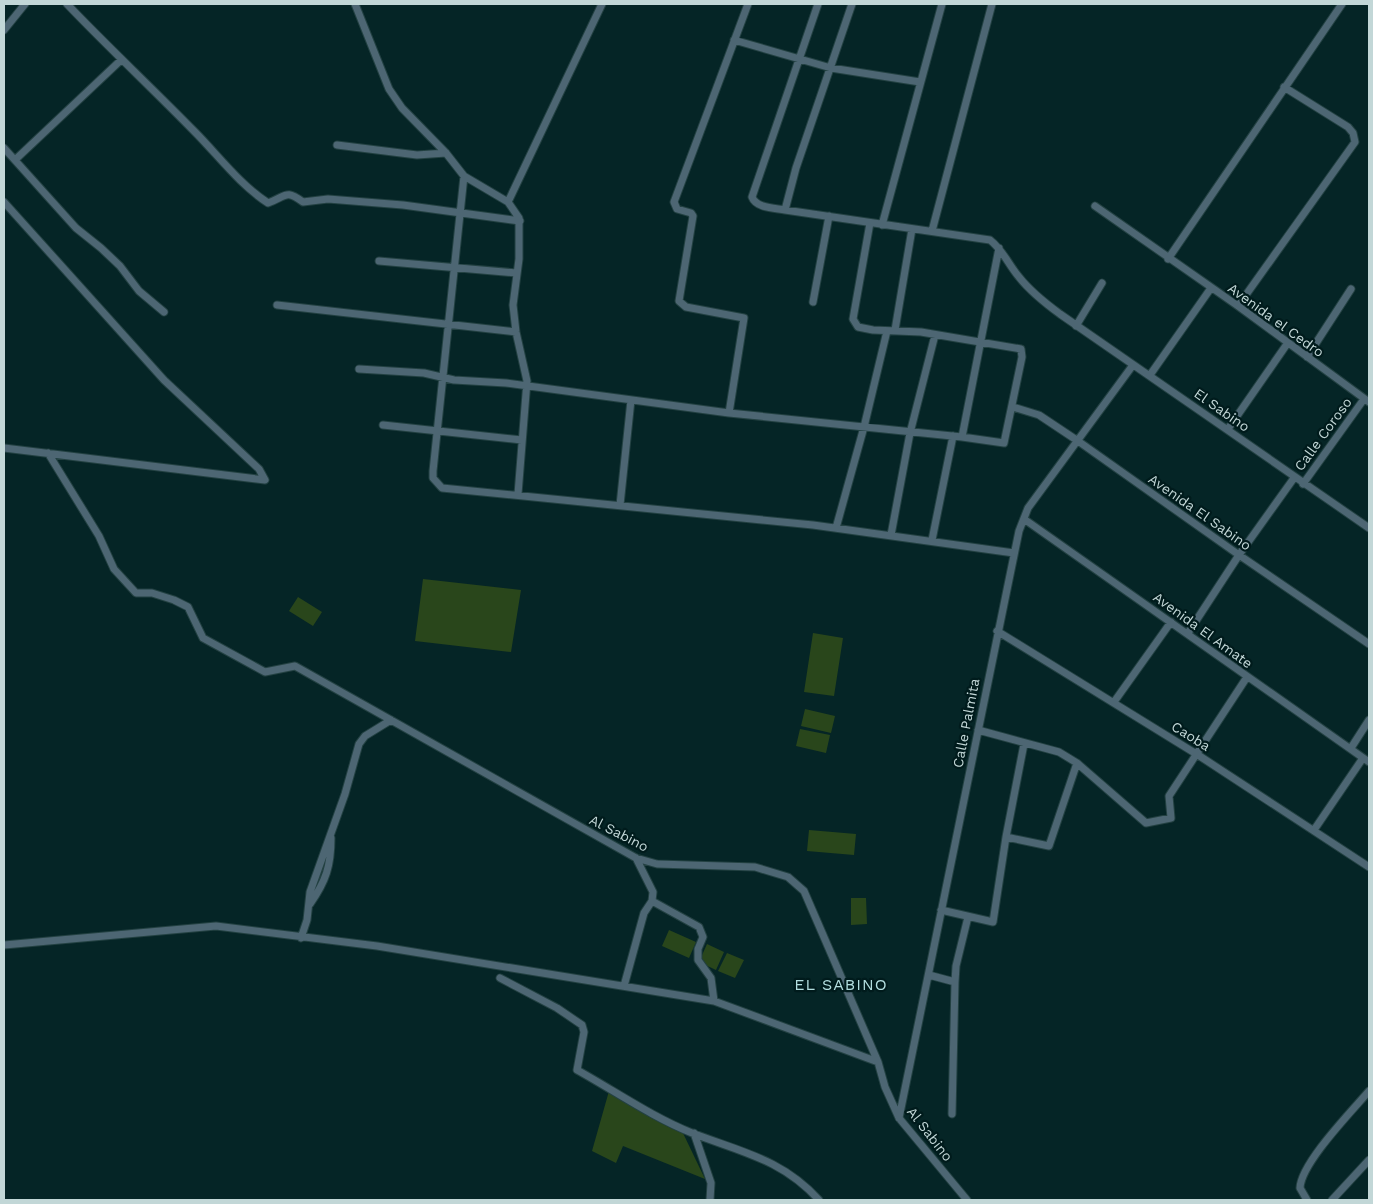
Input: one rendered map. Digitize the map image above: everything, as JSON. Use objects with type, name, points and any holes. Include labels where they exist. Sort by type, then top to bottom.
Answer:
[{"type":"street","points":[[4,30],[25,4]]},
{"type":"street","points":[[67,4],[192,129],[222,163],[268,203],[286,193],[290,193],[303,202],[328,199],[403,205],[520,221]]},
{"type":"street","points":[[355,4],[389,89],[402,108],[446,153],[464,176],[508,202],[520,221],[514,305],[516,332],[526,386],[518,494]]},
{"type":"street","points":[[508,202],[602,4]]},
{"type":"street","points":[[729,413],[744,318],[686,307],[679,301],[693,216],[691,213],[677,209],[674,202],[748,4]]},
{"type":"street","points":[[818,4],[752,197],[759,205],[785,210],[932,232],[982,237],[990,240],[999,248],[962,436]]},
{"type":"street","points":[[785,210],[796,168],[852,4]]},
{"type":"street","points":[[882,225],[942,4]]},
{"type":"street","points":[[932,232],[992,4]]},
{"type":"street","points":[[1168,259],[1284,86],[1342,4]]},
{"type":"street","points":[[734,40],[831,68],[920,82]]},
{"type":"street","points":[[16,159],[121,60]]},
{"type":"street","points":[[1238,306],[1355,142],[1353,133],[1348,127],[1284,86]]},
{"type":"street","points":[[337,145],[417,155],[446,153]]},
{"type":"street","points":[[4,148],[16,159],[76,228],[120,266],[139,291],[164,312]]},
{"type":"street","points":[[464,176],[450,325],[433,471],[433,478],[442,488],[518,494],[836,528],[1014,553]]},
{"type":"street","points":[[4,202],[164,380],[260,469],[264,480],[4,448]]},
{"type":"street","name":"Avenida el Cedro","points":[[1095,206],[1168,259],[1238,306],[1287,344],[1367,400]]},
{"type":"street","points":[[813,302],[829,216]]},
{"type":"street","points":[[359,369],[424,373],[729,413],[962,436],[1004,444],[1013,407],[1022,352],[1018,346],[896,330],[887,331],[858,327],[853,319],[870,223]]},
{"type":"street","points":[[896,330],[912,229]]},
{"type":"street","name":"El Sabino","points":[[999,248],[1018,277],[1036,296],[1076,326],[1228,429],[1302,484],[1369,528]]},
{"type":"street","points":[[379,260],[517,273]]},
{"type":"street","points":[[1076,326],[1102,283]]},
{"type":"street","points":[[1150,376],[1211,288]]},
{"type":"street","points":[[1307,357],[1351,289]]},
{"type":"street","points":[[277,305],[516,332]]},
{"type":"street","points":[[836,528],[864,427],[887,331]]},
{"type":"street","points":[[891,535],[910,432],[935,335]]},
{"type":"street","points":[[1228,429],[1287,344]]},
{"type":"street","name":"Calle Palmita","points":[[898,1118],[929,975],[940,910],[997,631],[1014,553],[1024,518],[1028,508],[1133,365]]},
{"type":"street","points":[[620,505],[631,400]]},
{"type":"street","name":"Calle Coroso","points":[[1302,484],[1367,400]]},
{"type":"street","name":"Avenida El Sabino","points":[[1013,407],[1039,415],[1369,644]]},
{"type":"street","points":[[383,425],[522,440]]},
{"type":"street","points":[[932,540],[953,436]]},
{"type":"street","name":"Al Sabino","points":[[48,453],[99,536],[114,569],[136,593],[152,593],[188,607],[203,638],[265,672],[296,666],[636,858],[658,864],[755,867],[788,877],[804,891],[878,1062],[885,1087],[898,1118],[967,1200]]},
{"type":"street","name":"Calle Coroso","points":[[1188,633],[1239,555],[1294,478]]},
{"type":"street","name":"Avenida El Amate","points":[[1024,518],[1366,760]]},
{"type":"street","points":[[1114,702],[1171,622]]},
{"type":"street","name":"Caoba","points":[[997,631],[1198,755],[1369,867]]},
{"type":"street","points":[[978,730],[1059,752],[1077,763],[1146,823],[1172,818],[1169,796],[1198,755],[1247,677]]},
{"type":"street","points":[[300,938],[310,905],[310,892],[331,836],[359,744],[364,736],[391,720]]},
{"type":"street","points":[[1351,748],[1369,720]]},
{"type":"street","points":[[940,910],[993,922],[1006,836],[1024,744]]},
{"type":"street","points":[[1314,830],[1366,760]]},
{"type":"street","points":[[1006,836],[1046,847],[1052,843],[1077,763]]},
{"type":"street","points":[[310,905],[324,885],[331,856],[331,836]]},
{"type":"street","points":[[624,986],[644,913],[652,901],[652,892],[636,858]]},
{"type":"street","points":[[652,901],[699,927],[703,937],[698,960],[711,978],[714,1001]]},
{"type":"street","points":[[952,1114],[956,966],[968,916]]},
{"type":"street","points":[[4,944],[216,926],[477,961],[714,1001],[878,1062]]},
{"type":"street","points":[[929,975],[955,982]]},
{"type":"street","points":[[500,978],[557,1008],[582,1025],[584,1032],[578,1070],[694,1134],[744,1150],[795,1177],[820,1200]]},
{"type":"street","points":[[1307,1200],[1300,1188],[1309,1166],[1316,1154],[1369,1091]]},
{"type":"street","points":[[694,1134],[711,1182],[710,1200]]},
{"type":"street","points":[[1332,1200],[1369,1160]]},
{"type":"green space","points":[[423,579],[521,590],[511,652],[415,641]]},
{"type":"green space","points":[[298,597],[322,612],[313,626],[289,611]]},
{"type":"green space","points":[[813,633],[843,638],[834,696],[804,692]]},
{"type":"green space","points":[[805,709],[835,716],[831,733],[801,726]]},
{"type":"green space","points":[[800,729],[830,735],[826,753],[796,746]]},
{"type":"green space","points":[[809,830],[856,834],[854,855],[807,851]]},
{"type":"green space","points":[[851,898],[866,898],[867,924],[851,925]]},
{"type":"green space","points":[[669,930],[696,942],[689,958],[662,946]]},
{"type":"green space","points":[[707,944],[724,952],[716,970],[699,962]]},
{"type":"green space","points":[[727,953],[744,960],[735,978],[718,971]]},
{"type":"green space","points":[[609,1091],[682,1131],[705,1179],[623,1146],[616,1163],[592,1151]]},
{"type":"district","name":"EL SABINO","points":[[841,984]]}]
